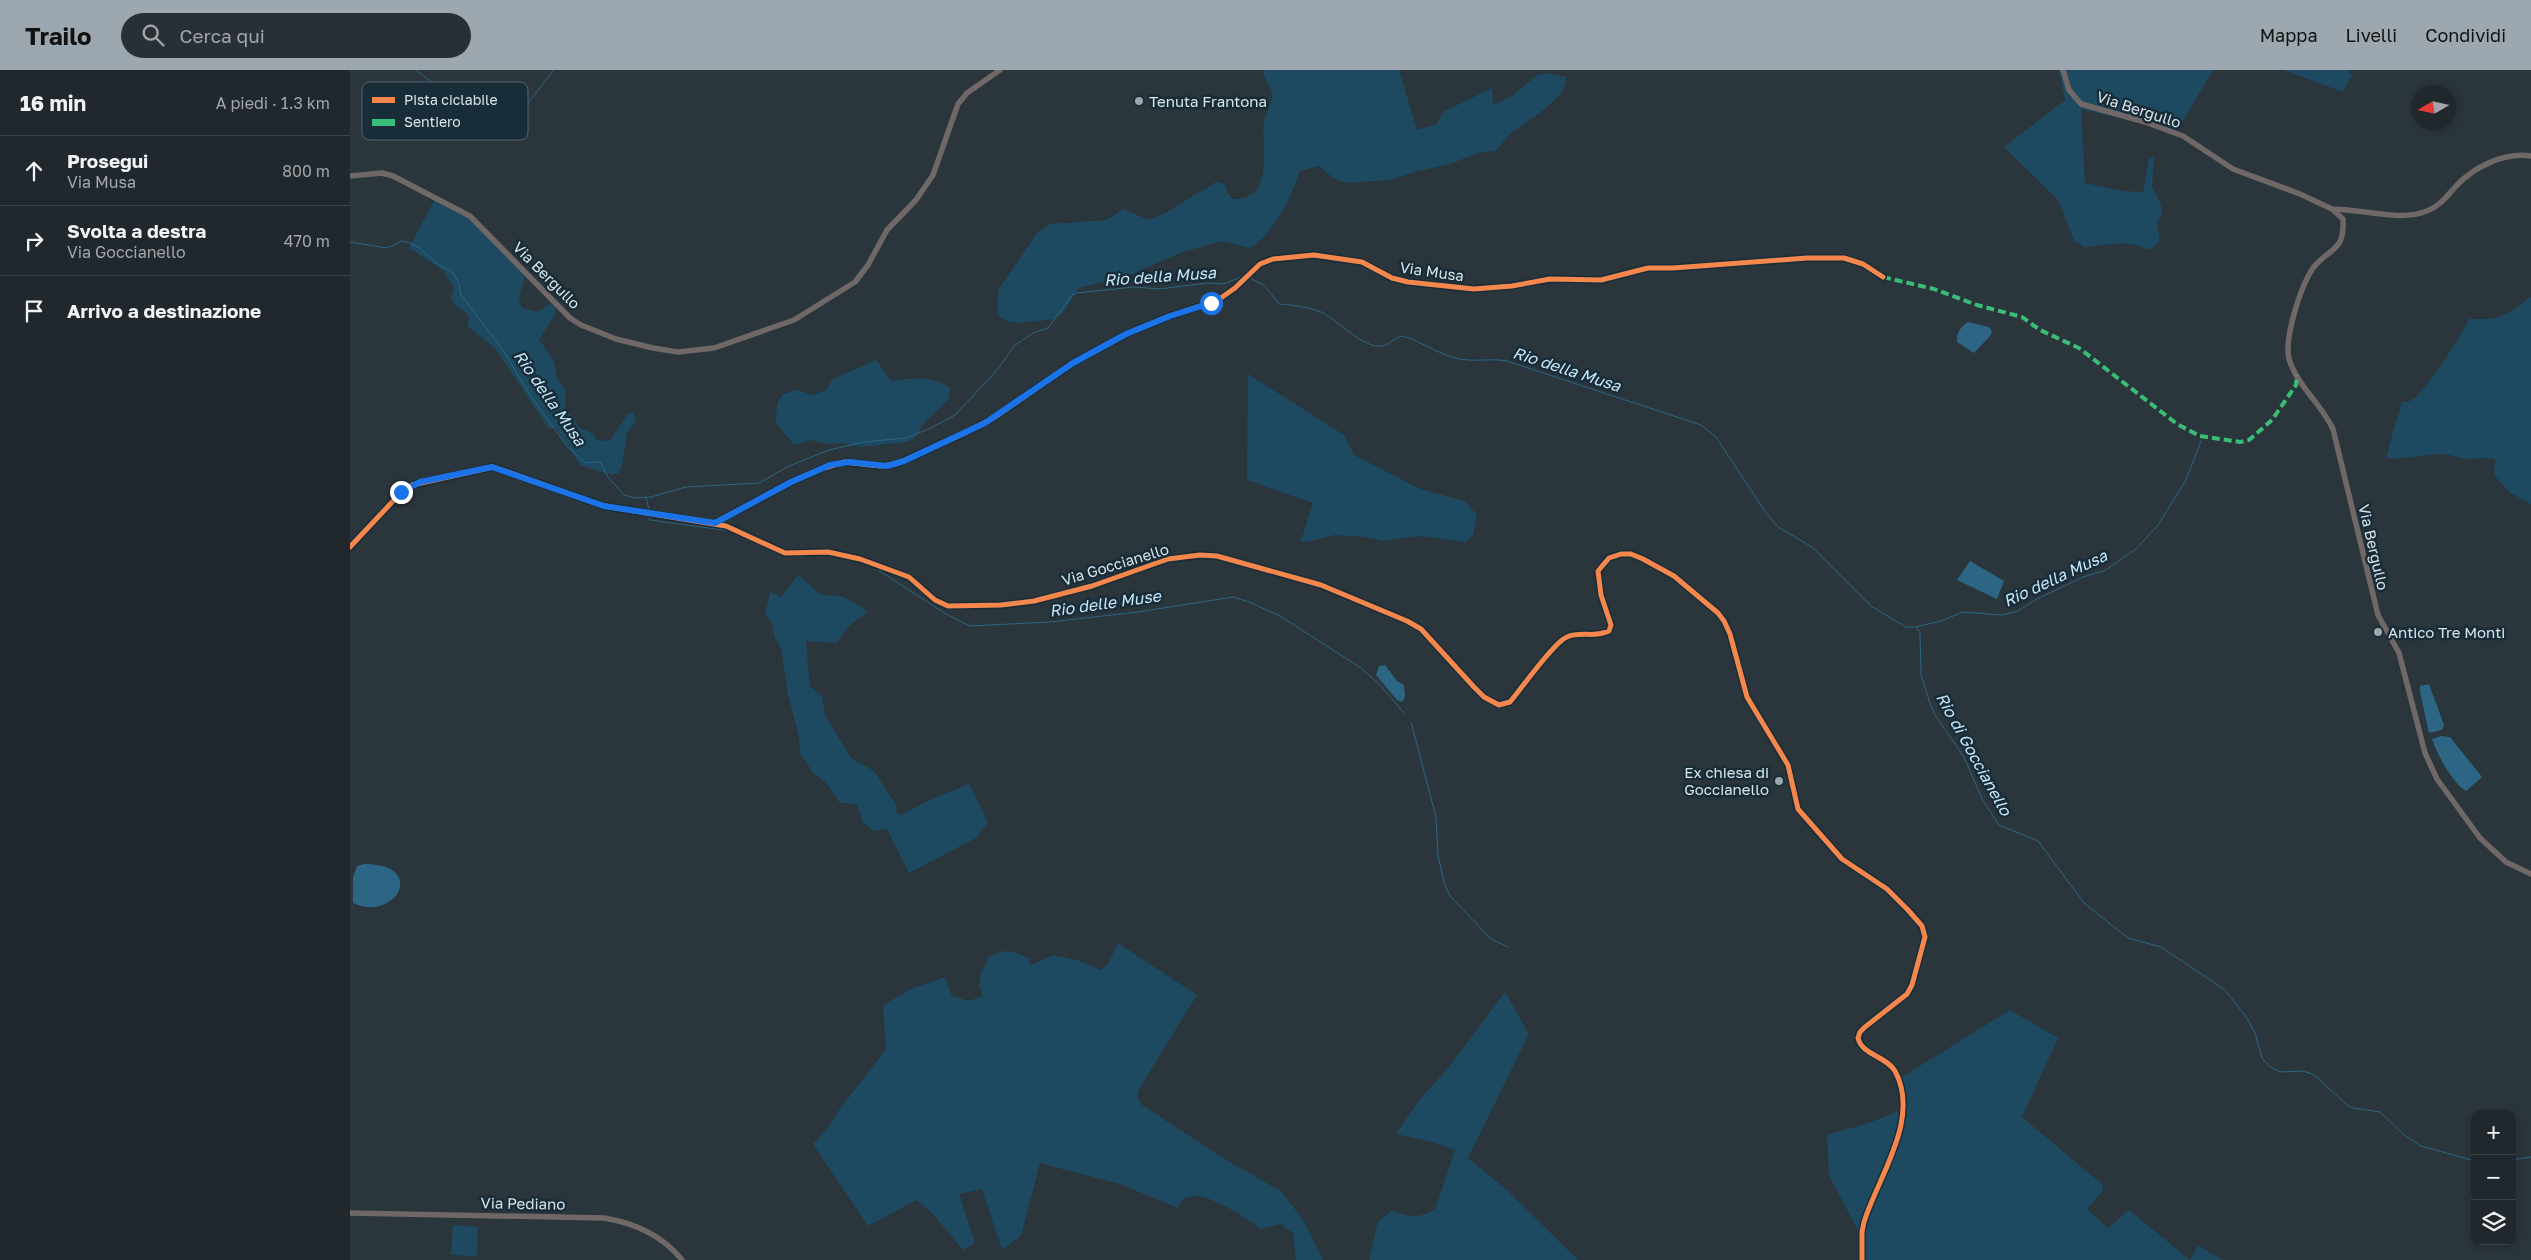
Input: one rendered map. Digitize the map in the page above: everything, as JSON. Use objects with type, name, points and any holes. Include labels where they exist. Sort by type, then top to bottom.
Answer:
[{"type":"street","name":"Via Bergullo","points":[[350,176],[382,173],[393,176],[470,216],[570,318],[592,331],[616,339],[678,352],[714,348],[794,320],[855,282],[868,265],[888,230],[916,200],[933,176],[958,104],[967,93],[1000,70]]},
{"type":"street","name":"Via Bergullo","points":[[2063,70],[2069,90],[2081,104],[2172,132],[2233,169],[2332,209],[2360,210],[2399,215],[2420,214],[2440,204],[2462,181],[2489,163],[2518,154],[2531,156]]},
{"type":"street","name":"Via Bergullo","points":[[2332,209],[2343,219],[2343,236],[2332,253],[2315,265],[2307,278],[2288,340],[2290,362],[2322,409],[2333,430],[2378,615],[2399,653],[2425,752],[2437,779],[2480,838],[2506,862],[2531,874]]},
{"type":"street","name":"Via Musa","points":[[715,523],[791,482],[824,468],[844,462],[880,466],[896,464],[965,433],[994,417],[1073,363],[1126,334],[1170,316],[1218,300],[1260,264],[1273,258],[1314,255],[1362,262],[1392,278],[1408,282],[1474,289],[1512,286],[1550,279],[1601,280],[1648,268],[1674,268],[1807,258],[1844,258],[1862,264],[1883,277]]},
{"type":"street","name":"Via Goccianello","points":[[350,547],[394,500],[412,485],[492,467],[604,506],[715,523],[740,530],[785,553],[836,553],[891,569],[917,582],[941,604],[957,607],[1015,604],[1047,598],[1092,586],[1168,559],[1200,555],[1231,560],[1321,585],[1407,621],[1421,629],[1474,687],[1499,705],[1510,702],[1562,640],[1575,634],[1597,635],[1609,631],[1611,625],[1598,580],[1598,571],[1602,564],[1609,558],[1621,554],[1631,554],[1659,566],[1674,576],[1724,620],[1748,697],[1788,765],[1798,809],[1842,859],[1887,889],[1917,919],[1924,931],[1916,972],[1907,994],[1865,1027],[1860,1032],[1858,1038],[1864,1048],[1881,1057],[1894,1070],[1901,1090],[1902,1102],[1894,1150],[1864,1222],[1862,1260]]},
{"type":"street","name":"Via Pediano","points":[[350,1213],[604,1218],[626,1221],[658,1237],[682,1260]]},
{"type":"shaded area","points":[[1263,70],[1399,70],[1417,130],[1437,124],[1443,112],[1492,88],[1493,105],[1512,96],[1537,75],[1547,73],[1566,77],[1561,93],[1538,115],[1511,133],[1496,151],[1478,153],[1450,164],[1414,172],[1391,180],[1345,183],[1333,178],[1319,166],[1300,171],[1281,214],[1267,233],[1250,248],[1221,241],[1180,253],[1130,275],[1079,288],[1063,313],[1054,319],[1021,323],[1009,322],[999,316],[997,302],[999,289],[1037,233],[1050,224],[1107,220],[1123,209],[1149,220],[1167,212],[1216,182],[1225,184],[1227,192],[1233,199],[1246,197],[1255,191],[1263,170],[1264,121],[1273,96]]},
{"type":"shaded area","points":[[2059,70],[2213,70],[2177,131],[2081,109],[2085,183],[2123,191],[2143,192],[2149,157],[2154,158],[2152,186],[2161,205],[2162,215],[2157,223],[2160,241],[2150,250],[2136,245],[2121,243],[2084,247],[2074,240],[2058,200],[2004,147],[2065,100]]},
{"type":"shaded area","points":[[2283,70],[2348,70],[2352,75],[2343,92]]},
{"type":"shaded area","points":[[436,197],[469,217],[526,273],[519,297],[522,308],[538,312],[551,303],[555,307],[555,315],[539,339],[554,362],[557,379],[565,389],[566,409],[580,428],[593,433],[597,440],[610,441],[628,413],[633,413],[636,420],[627,433],[622,466],[619,473],[612,475],[580,465],[555,427],[549,429],[495,348],[467,326],[469,317],[451,299],[454,288],[443,270],[409,248]]},
{"type":"shaded area","points":[[2531,297],[2531,504],[2509,492],[2494,475],[2495,460],[2492,459],[2468,459],[2441,454],[2386,458],[2402,402],[2410,401],[2424,388],[2451,351],[2469,319],[2490,319],[2503,316]]},
{"type":"shaded area","points":[[1968,322],[1989,327],[1992,331],[1990,336],[1974,353],[1957,342],[1960,330]]},
{"type":"shaded area","points":[[876,360],[891,381],[921,378],[936,381],[950,388],[949,399],[923,424],[915,438],[907,442],[860,447],[843,443],[826,444],[811,440],[794,445],[776,423],[777,403],[783,394],[798,390],[812,395],[825,391],[833,379]]},
{"type":"shaded area","points":[[1248,374],[1344,435],[1354,455],[1420,489],[1465,501],[1477,515],[1473,535],[1466,542],[1419,536],[1384,541],[1364,537],[1335,535],[1306,542],[1301,541],[1313,503],[1247,480]]},
{"type":"shaded area","points":[[1970,561],[2004,581],[1997,599],[1957,580]]},
{"type":"shaded area","points":[[798,575],[821,595],[842,596],[868,611],[848,627],[836,643],[806,641],[810,686],[822,697],[825,715],[851,758],[874,771],[897,806],[896,812],[901,815],[927,801],[969,784],[988,822],[976,838],[909,873],[887,829],[874,831],[863,823],[857,804],[840,803],[825,782],[814,774],[800,753],[799,737],[788,695],[781,648],[775,638],[772,623],[765,615],[770,592],[781,597]]},
{"type":"shaded area","points":[[1385,665],[1397,681],[1404,685],[1405,697],[1402,702],[1397,700],[1376,675],[1379,666]]},
{"type":"shaded area","points":[[2429,684],[2444,725],[2442,730],[2429,733],[2420,686]]},
{"type":"shaded area","points":[[2441,736],[2450,737],[2482,777],[2466,791],[2456,782],[2446,768],[2432,739]]},
{"type":"shaded area","points":[[364,864],[384,866],[396,873],[400,882],[399,891],[392,899],[382,905],[368,907],[353,903],[353,877],[357,866]]},
{"type":"shaded area","points":[[1118,943],[1197,995],[1139,1089],[1137,1097],[1142,1105],[1223,1158],[1281,1191],[1303,1220],[1323,1260],[1296,1260],[1293,1233],[1280,1224],[1260,1229],[1239,1214],[1211,1200],[1195,1196],[1183,1199],[1178,1208],[1120,1184],[1040,1163],[1021,1236],[1002,1250],[982,1189],[959,1194],[975,1243],[963,1250],[933,1214],[916,1200],[868,1226],[813,1144],[828,1128],[840,1109],[886,1049],[883,1005],[911,989],[945,977],[952,996],[969,1001],[983,996],[979,985],[981,972],[989,957],[1003,951],[1017,953],[1028,958],[1031,965],[1053,955],[1077,960],[1100,970],[1108,964]]},
{"type":"shaded area","points":[[1505,992],[1529,1034],[1468,1158],[1508,1191],[1578,1260],[1369,1260],[1378,1222],[1392,1210],[1414,1216],[1435,1210],[1455,1150],[1432,1142],[1396,1134],[1420,1099],[1449,1067]]},
{"type":"shaded area","points":[[2010,1010],[2058,1038],[2022,1117],[2103,1185],[2102,1192],[2087,1209],[2108,1228],[2129,1210],[2190,1260],[1861,1260],[1864,1241],[1829,1176],[1827,1135],[1869,1123],[1901,1110],[1897,1080]]},
{"type":"shaded area","points":[[453,1225],[478,1227],[477,1256],[451,1255]]},
{"type":"shaded area","points":[[2198,1245],[2223,1260],[2190,1260]]},
{"type":"waterway","points":[[416,70],[431,82]]},
{"type":"waterway","points":[[528,103],[554,70]]},
{"type":"waterway","name":"Rio della Musa","points":[[350,242],[387,248],[402,241],[407,242],[418,247],[439,265],[451,271],[458,281],[461,295],[503,350],[532,398],[567,446],[585,463],[600,462],[608,477],[624,495],[635,498],[651,497],[686,487],[759,483],[789,466],[829,450],[864,442],[906,438],[931,428],[955,415],[999,368],[1014,346],[1033,333],[1048,328],[1072,295],[1076,293],[1134,287],[1160,289],[1207,283],[1223,284],[1244,276]]},
{"type":"waterway","name":"Rio della Musa","points":[[1248,277],[1265,286],[1279,304],[1300,306],[1321,312],[1359,338],[1375,346],[1385,345],[1403,336],[1445,355],[1460,359],[1507,361],[1701,425],[1716,437],[1766,513],[1778,527],[1812,547],[1871,606],[1906,627],[1916,627],[1941,621],[1963,612],[2002,615],[2018,611],[2037,599],[2083,577],[2104,571],[2136,549],[2158,525],[2186,480],[2201,441]]},
{"type":"waterway","name":"Rio delle Muse","points":[[646,497],[649,510]]},
{"type":"waterway","name":"Rio delle Muse","points":[[648,517],[650,520],[731,531]]},
{"type":"waterway","name":"Rio delle Muse","points":[[760,544],[767,549],[787,556],[817,555]]},
{"type":"waterway","name":"Rio delle Muse","points":[[855,561],[863,563]]},
{"type":"waterway","name":"Rio delle Muse","points":[[872,566],[946,614],[970,626],[1050,622],[1138,612],[1233,597],[1280,616],[1361,668],[1381,686],[1404,713]]},
{"type":"waterway","name":"Rio di Goccianello","points":[[1917,628],[1920,633],[1921,675],[1935,715],[1964,757],[1983,801],[1999,825],[2038,841],[2084,903],[2128,938],[2161,947],[2225,990],[2247,1018],[2255,1033],[2262,1058],[2270,1067],[2281,1072],[2302,1071],[2313,1074],[2347,1105],[2353,1108],[2380,1112],[2404,1135],[2421,1146],[2471,1160]]},
{"type":"waterway","name":"Rio delle Muse","points":[[1411,722],[1436,817],[1438,855],[1444,883],[1450,896],[1491,939],[1508,947]]},
{"type":"waterway","name":"Rio di Goccianello","points":[[2516,1159],[2531,1157]]},
{"type":"marked path","points":[[1883,277],[1934,289],[1977,305],[2022,317],[2040,330],[2079,348],[2177,424],[2200,436],[2240,442],[2249,440],[2272,420],[2296,385],[2297,375]]},
{"type":"cycle path","points":[[715,523],[791,482],[824,468],[844,462],[880,466],[896,464],[965,433],[995,417],[1073,363],[1126,334],[1170,316],[1218,300],[1235,288],[1260,264],[1273,259],[1314,255],[1362,262],[1392,278],[1408,282],[1474,289],[1512,286],[1550,279],[1601,280],[1648,268],[1673,268],[1807,258],[1844,258],[1863,264],[1883,277]]},
{"type":"cycle path","points":[[350,547],[394,500],[412,485],[493,467],[604,506],[726,526],[785,553],[828,552],[860,559],[909,577],[935,600],[948,606],[1001,605],[1034,601],[1092,586],[1168,559],[1200,555],[1217,556],[1321,585],[1407,621],[1421,629],[1484,697],[1499,705],[1510,702],[1546,656],[1561,641],[1572,635],[1598,634],[1609,631],[1611,625],[1601,595],[1598,571],[1609,558],[1621,554],[1631,554],[1643,559],[1674,576],[1718,613],[1724,621],[1730,634],[1747,697],[1788,765],[1798,809],[1842,859],[1887,889],[1922,926],[1925,937],[1912,985],[1907,994],[1865,1027],[1860,1032],[1858,1038],[1864,1048],[1886,1062],[1895,1071],[1902,1089],[1903,1109],[1895,1148],[1864,1222],[1862,1260]]},
{"type":"place","name":"Tenuta Frantona","points":[[1139,101]]},
{"type":"place","name":"Antico Tre Monti","points":[[2378,632]]},
{"type":"place","name":"Ex chiesa di Goccianello","points":[[1779,781]]},
{"type":"route","points":[[401,492],[420,482],[474,469],[492,467],[503,469],[572,496],[604,506],[620,510],[715,523],[791,482],[830,465],[849,462],[887,466],[904,461],[985,423],[1073,363],[1099,351],[1126,334],[1158,320],[1211,303]]}]
